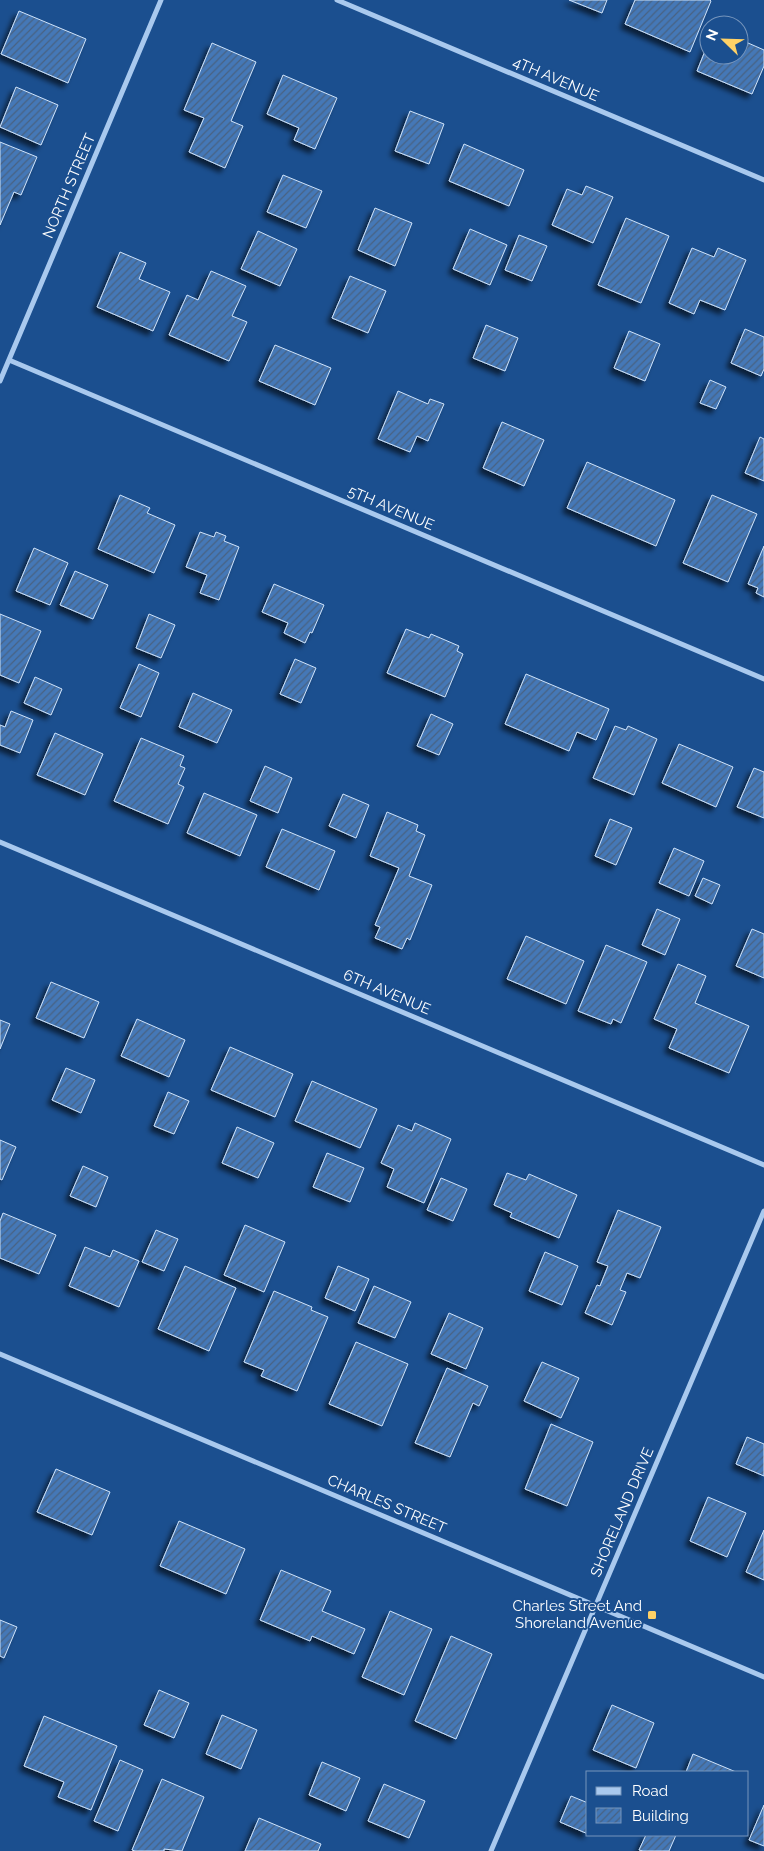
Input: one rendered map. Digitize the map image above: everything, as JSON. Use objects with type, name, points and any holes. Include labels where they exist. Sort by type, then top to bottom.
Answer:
[{"type":"street","name":"NORTH STREET","points":[[0,381],[161,0]]},
{"type":"street","name":"4TH AVENUE","points":[[338,0],[764,180]]},
{"type":"street","name":"5TH AVENUE","points":[[9,360],[764,679]]},
{"type":"street","name":"6TH AVENUE","points":[[0,842],[764,1164]]},
{"type":"street","name":"SHORELAND DRIVE","points":[[491,1851],[764,1211]]},
{"type":"street","name":"CHARLES STREET","points":[[0,1354],[764,1676]]},
{"type":"building","points":[[569,0],[607,0],[602,13]]},
{"type":"building","points":[[635,0],[711,1],[705,15],[699,15],[699,30],[690,52],[625,24]]},
{"type":"building","points":[[19,11],[86,39],[68,83],[1,54]]},
{"type":"building","points":[[212,43],[256,62],[231,121],[243,126],[225,168],[189,152],[204,118],[184,110]]},
{"type":"building","points":[[749,43],[764,50],[764,66],[752,94],[697,71],[699,65],[749,65]]},
{"type":"building","points":[[283,75],[337,98],[315,149],[294,140],[299,128],[267,114]]},
{"type":"building","points":[[16,87],[58,105],[41,145],[0,127]]},
{"type":"building","points":[[410,111],[444,124],[429,164],[395,151]]},
{"type":"building","points":[[0,142],[37,157],[21,195],[14,192],[0,225]]},
{"type":"building","points":[[464,144],[524,170],[509,206],[449,181]]},
{"type":"building","points":[[283,175],[322,191],[306,228],[267,212]]},
{"type":"building","points":[[586,186],[613,197],[593,243],[552,225],[567,189],[582,195]]},
{"type":"building","points":[[375,208],[412,223],[395,266],[358,250]]},
{"type":"building","points":[[626,218],[669,236],[641,303],[598,285]]},
{"type":"building","points":[[470,229],[507,245],[490,285],[453,269]]},
{"type":"building","points":[[258,231],[297,249],[280,286],[241,269]]},
{"type":"building","points":[[519,235],[547,246],[532,281],[505,270]]},
{"type":"building","points":[[692,248],[714,257],[718,248],[746,260],[725,310],[700,300],[694,314],[669,303]]},
{"type":"building","points":[[120,252],[146,263],[139,279],[170,292],[153,331],[97,307]]},
{"type":"building","points":[[211,271],[246,286],[232,316],[247,322],[229,361],[169,335],[187,295],[198,300]]},
{"type":"building","points":[[350,276],[386,291],[368,333],[332,318]]},
{"type":"building","points":[[486,325],[518,338],[505,371],[473,358]]},
{"type":"building","points":[[745,329],[764,337],[764,369],[761,376],[731,363]]},
{"type":"building","points":[[629,331],[660,344],[645,381],[614,368]]},
{"type":"building","points":[[275,345],[331,368],[315,405],[259,381]]},
{"type":"building","points":[[710,380],[726,387],[716,409],[700,403]]},
{"type":"building","points":[[398,391],[428,404],[430,399],[444,404],[428,441],[417,436],[410,452],[378,439]]},
{"type":"building","points":[[502,422],[544,440],[524,486],[483,468]]},
{"type":"building","points":[[760,437],[764,439],[764,481],[745,473]]},
{"type":"building","points":[[587,462],[675,500],[656,546],[567,508]]},
{"type":"building","points":[[120,495],[150,508],[147,513],[175,525],[154,573],[98,549]]},
{"type":"building","points":[[712,495],[757,514],[728,582],[683,563]]},
{"type":"building","points":[[200,532],[214,537],[216,532],[226,536],[224,541],[239,547],[219,600],[200,593],[207,575],[186,567]]},
{"type":"building","points":[[764,546],[764,597],[756,593],[758,588],[748,584]]},
{"type":"building","points":[[34,548],[68,563],[50,605],[16,591]]},
{"type":"building","points":[[75,571],[108,585],[93,619],[60,605]]},
{"type":"building","points":[[274,584],[324,605],[312,633],[310,632],[305,643],[284,633],[288,623],[262,612]]},
{"type":"building","points":[[0,614],[41,631],[19,683],[0,675]]},
{"type":"building","points":[[149,614],[175,625],[161,658],[136,648]]},
{"type":"building","points":[[406,629],[429,638],[431,634],[459,646],[457,651],[463,654],[445,697],[387,673]]},
{"type":"building","points":[[295,659],[316,668],[301,703],[280,694]]},
{"type":"building","points":[[139,664],[159,673],[141,717],[120,708]]},
{"type":"building","points":[[526,674],[609,709],[596,740],[577,732],[569,751],[505,724]]},
{"type":"building","points":[[35,677],[62,689],[51,715],[24,703]]},
{"type":"building","points":[[193,693],[232,710],[217,743],[179,727]]},
{"type":"building","points":[[11,711],[33,720],[20,753],[0,745],[0,725],[5,727]]},
{"type":"building","points":[[431,714],[453,724],[439,755],[417,746]]},
{"type":"building","points":[[615,726],[626,730],[628,726],[657,739],[634,795],[593,778]]},
{"type":"building","points":[[55,733],[103,754],[85,795],[37,775]]},
{"type":"building","points":[[141,738],[184,756],[180,766],[185,768],[178,784],[184,787],[168,824],[114,801]]},
{"type":"building","points":[[679,744],[733,767],[716,807],[662,783]]},
{"type":"building","points":[[265,766],[292,778],[278,813],[250,801]]},
{"type":"building","points":[[754,768],[764,772],[764,818],[737,807]]},
{"type":"building","points":[[204,793],[257,815],[240,856],[187,833]]},
{"type":"building","points":[[343,794],[369,805],[356,838],[329,826]]},
{"type":"building","points":[[387,812],[418,825],[416,831],[425,835],[409,876],[432,885],[410,940],[407,938],[402,949],[375,938],[380,927],[375,925],[399,868],[370,856]]},
{"type":"building","points":[[610,819],[632,828],[616,865],[595,856]]},
{"type":"building","points":[[282,829],[335,851],[319,890],[266,867]]},
{"type":"building","points":[[674,848],[704,861],[689,896],[659,883]]},
{"type":"building","points":[[703,878],[720,885],[712,904],[695,896]]},
{"type":"building","points":[[657,909],[680,919],[665,955],[642,945]]},
{"type":"building","points":[[752,929],[764,934],[764,978],[736,966]]},
{"type":"building","points":[[526,936],[584,961],[566,1004],[507,979]]},
{"type":"building","points":[[606,945],[647,962],[621,1023],[613,1019],[611,1024],[578,1011]]},
{"type":"building","points":[[678,964],[706,976],[695,1003],[749,1026],[729,1073],[669,1048],[677,1029],[654,1019]]},
{"type":"building","points":[[51,982],[99,1002],[84,1038],[36,1018]]},
{"type":"building","points":[[137,1019],[185,1040],[169,1077],[121,1056]]},
{"type":"building","points":[[0,1020],[10,1024],[0,1049]]},
{"type":"building","points":[[230,1047],[293,1074],[275,1117],[211,1090]]},
{"type":"building","points":[[66,1068],[95,1080],[81,1113],[52,1100]]},
{"type":"building","points":[[312,1081],[377,1109],[360,1148],[295,1121]]},
{"type":"building","points":[[168,1092],[189,1101],[174,1134],[154,1126]]},
{"type":"building","points":[[415,1123],[451,1139],[424,1203],[387,1187],[394,1169],[381,1163],[398,1125],[412,1131]]},
{"type":"building","points":[[237,1127],[274,1143],[258,1178],[222,1163]]},
{"type":"building","points":[[0,1140],[16,1147],[2,1180],[0,1179]]},
{"type":"building","points":[[327,1153],[364,1168],[350,1202],[313,1187]]},
{"type":"building","points":[[83,1166],[108,1177],[96,1207],[70,1196]]},
{"type":"building","points":[[507,1173],[526,1180],[529,1174],[577,1195],[559,1238],[510,1217],[512,1213],[494,1205]]},
{"type":"building","points":[[441,1178],[467,1189],[453,1221],[427,1210]]},
{"type":"building","points":[[618,1210],[661,1227],[640,1278],[627,1273],[620,1290],[626,1292],[612,1325],[585,1313],[597,1285],[600,1286],[608,1266],[597,1262]]},
{"type":"building","points":[[3,1213],[56,1235],[39,1274],[0,1258],[0,1221]]},
{"type":"building","points":[[245,1225],[285,1242],[264,1292],[224,1275]]},
{"type":"building","points":[[156,1230],[178,1239],[164,1271],[142,1262]]},
{"type":"building","points":[[85,1247],[110,1257],[113,1250],[139,1261],[119,1307],[69,1286]]},
{"type":"building","points":[[545,1252],[578,1266],[562,1305],[529,1291]]},
{"type":"building","points":[[185,1266],[236,1288],[209,1351],[158,1329]]},
{"type":"building","points":[[338,1266],[369,1279],[355,1311],[325,1298]]},
{"type":"building","points":[[374,1286],[411,1302],[395,1338],[358,1323]]},
{"type":"building","points":[[274,1291],[312,1307],[311,1310],[328,1317],[297,1391],[261,1376],[264,1370],[244,1362]]},
{"type":"building","points":[[449,1313],[483,1328],[466,1369],[431,1354]]},
{"type":"building","points":[[356,1342],[408,1364],[382,1426],[329,1404]]},
{"type":"building","points":[[542,1362],[579,1378],[561,1418],[524,1401]]},
{"type":"building","points":[[447,1368],[488,1386],[479,1406],[473,1403],[450,1457],[415,1443]]},
{"type":"building","points":[[551,1424],[593,1442],[567,1506],[525,1489]]},
{"type":"building","points":[[747,1437],[764,1444],[764,1476],[736,1464]]},
{"type":"building","points":[[56,1469],[110,1492],[92,1535],[37,1512]]},
{"type":"building","points":[[708,1497],[746,1513],[727,1557],[690,1541]]},
{"type":"building","points":[[179,1521],[245,1549],[226,1594],[160,1566]]},
{"type":"building","points":[[764,1530],[764,1580],[746,1572]]},
{"type":"building","points":[[281,1570],[331,1591],[322,1611],[365,1629],[354,1654],[312,1636],[310,1641],[260,1620]]},
{"type":"building","points":[[390,1611],[432,1629],[404,1695],[362,1677]]},
{"type":"building","points":[[0,1620],[17,1627],[4,1658],[0,1656]]},
{"type":"building","points":[[451,1636],[492,1654],[456,1739],[415,1721]]},
{"type":"building","points":[[159,1690],[189,1703],[174,1738],[144,1725]]},
{"type":"building","points":[[612,1705],[654,1723],[636,1768],[593,1750]]},
{"type":"building","points":[[222,1715],[257,1730],[241,1769],[206,1754]]},
{"type":"building","points":[[44,1716],[117,1746],[91,1810],[58,1797],[64,1782],[24,1766]]},
{"type":"building","points":[[693,1754],[734,1771],[686,1771]]},
{"type":"building","points":[[120,1760],[143,1770],[118,1831],[94,1821]]},
{"type":"building","points":[[322,1762],[360,1778],[346,1811],[309,1795]]},
{"type":"building","points":[[162,1779],[204,1797],[182,1851],[164,1849],[164,1851],[132,1850]]},
{"type":"building","points":[[384,1784],[425,1801],[409,1838],[368,1821]]},
{"type":"building","points":[[571,1796],[586,1802],[586,1833],[560,1822]]},
{"type":"building","points":[[764,1805],[764,1846],[749,1840]]},
{"type":"building","points":[[259,1818],[321,1844],[318,1851],[245,1851]]},
{"type":"building","points":[[646,1836],[676,1836],[669,1851],[639,1850]]},
{"type":"place","name":"Charles Street And Shoreland Avenue","points":[[652,1615]]}]
